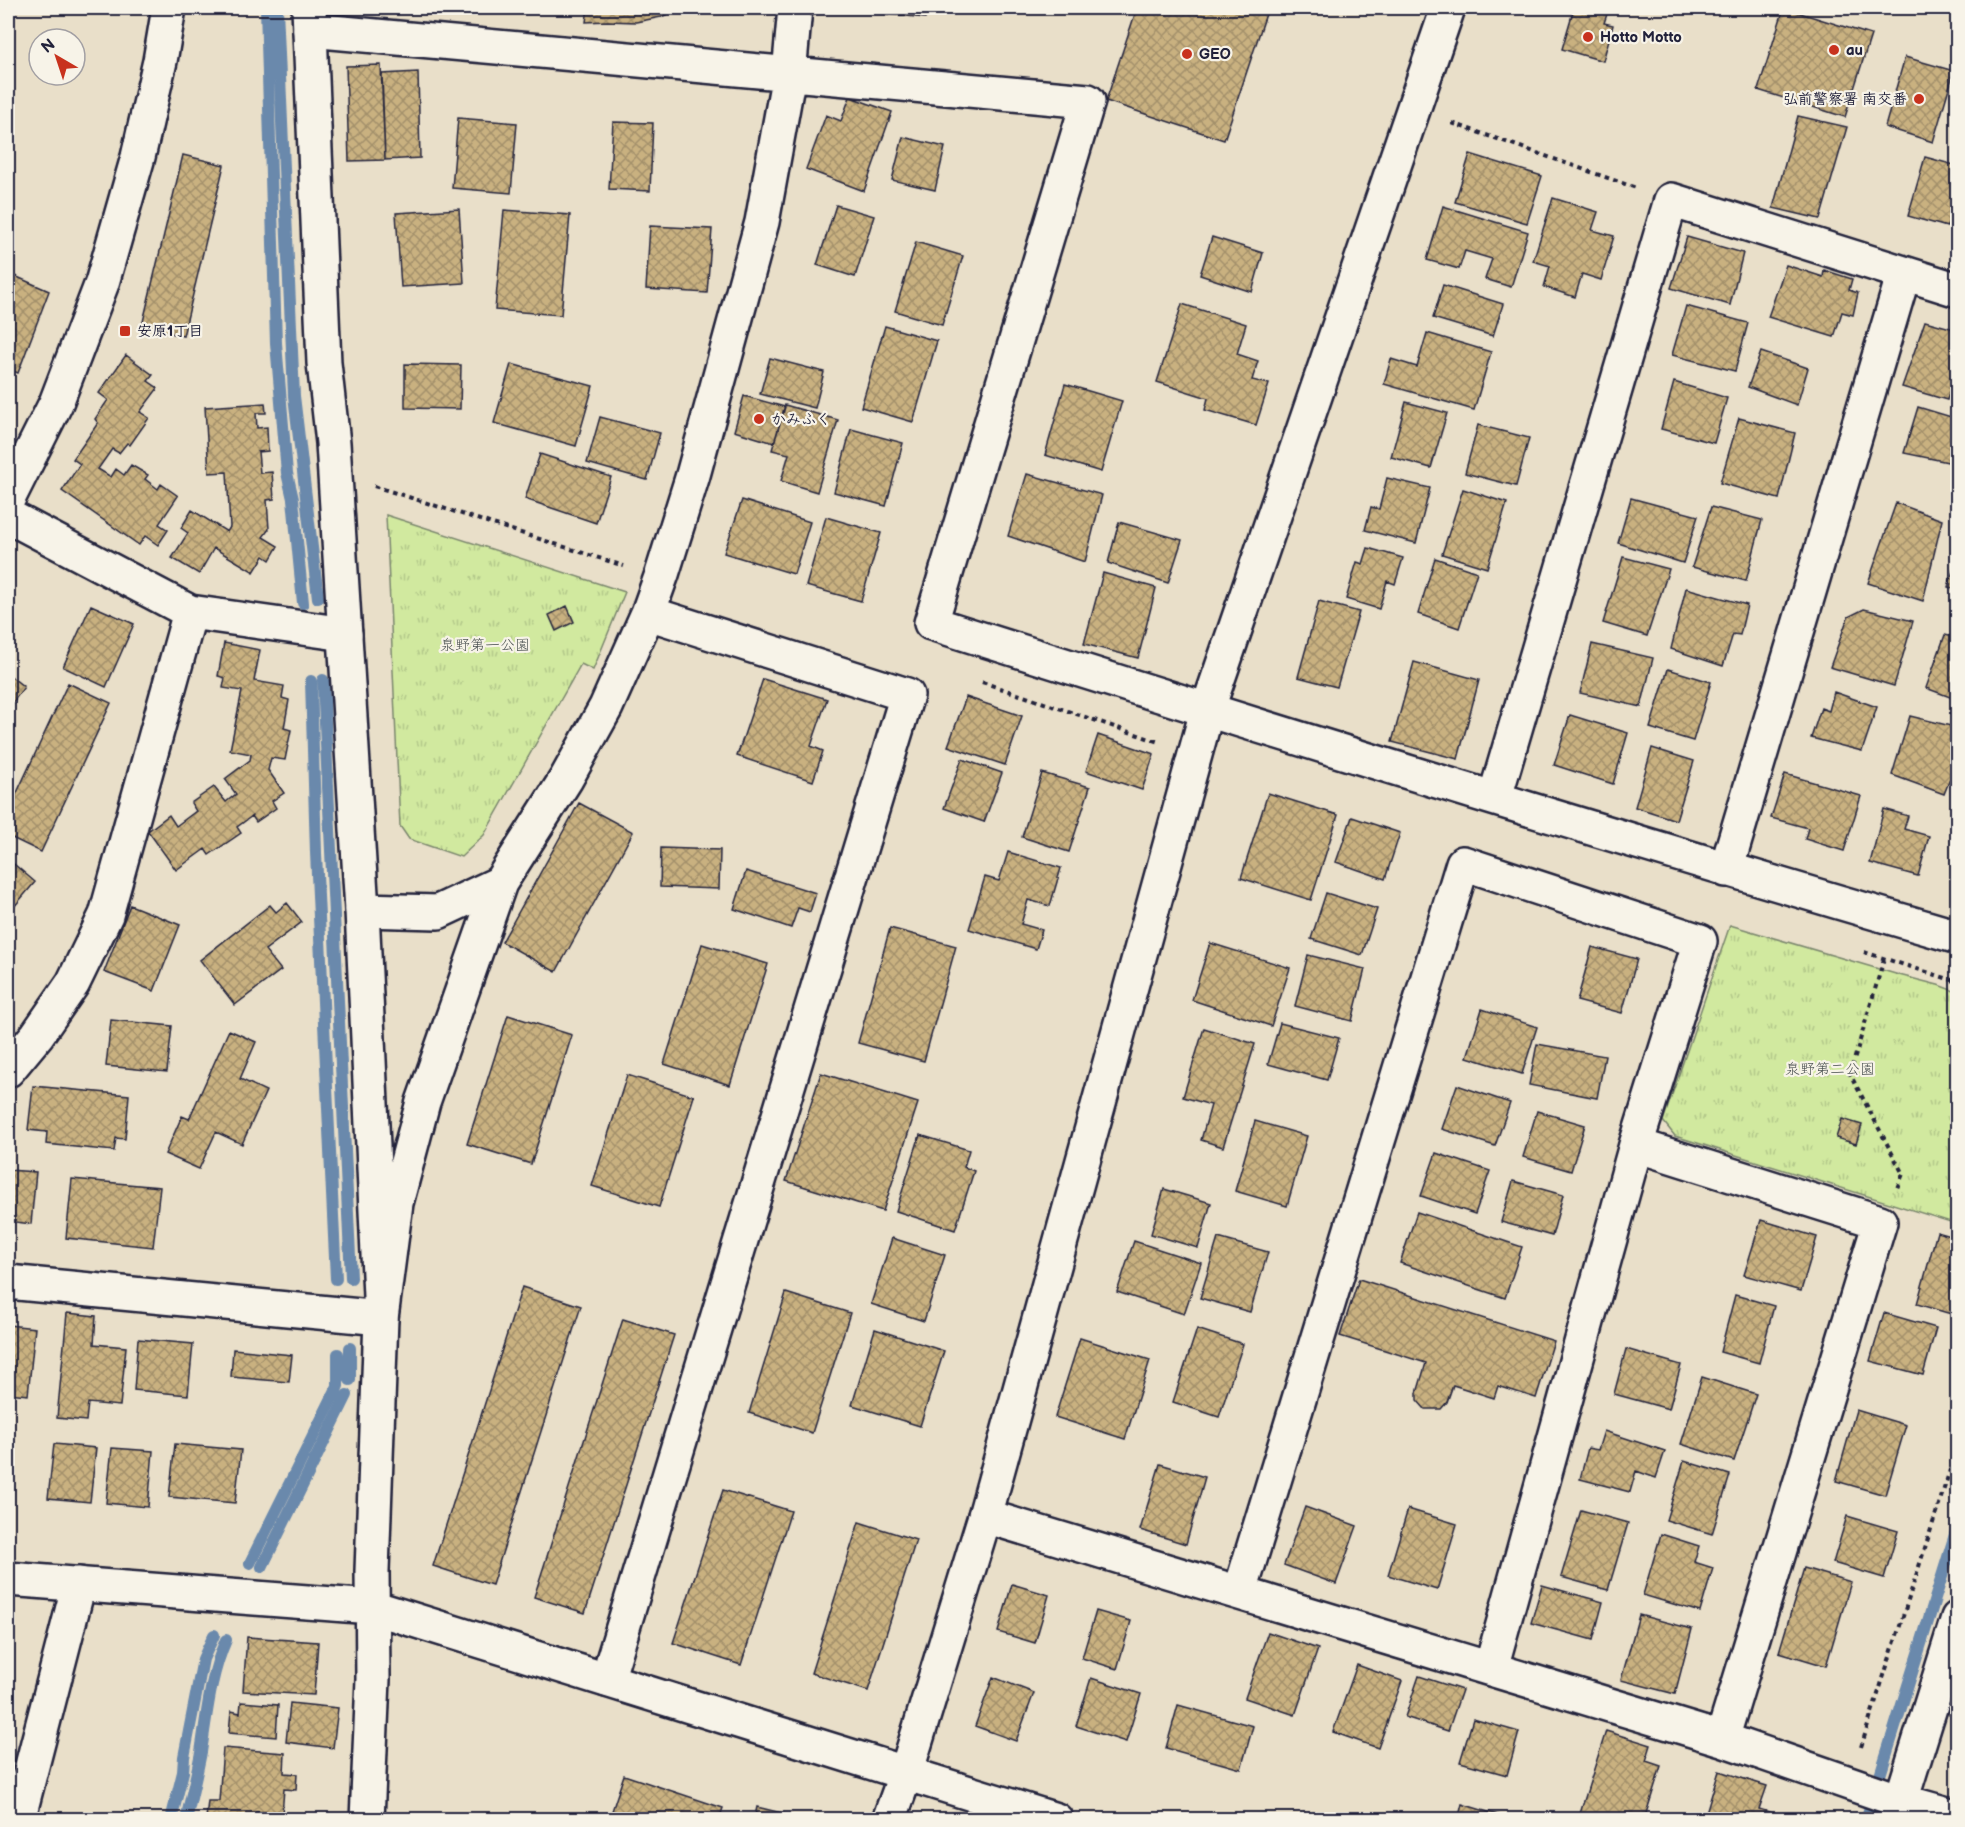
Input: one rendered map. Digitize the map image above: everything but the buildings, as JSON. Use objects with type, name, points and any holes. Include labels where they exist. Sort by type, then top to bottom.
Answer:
[{"type":"street","points":[[8,499],[56,403],[102,282],[138,157],[160,61],[169,8]]},
{"type":"street","points":[[381,1318],[396,1203],[423,1102],[500,883],[566,779],[594,728],[648,614],[662,574],[693,475],[762,222],[789,74],[795,8]]},
{"type":"street","points":[[889,1820],[906,1773],[985,1516],[1207,711],[1448,8]]},
{"type":"street","points":[[366,1820],[373,1679],[372,1607],[381,1318],[362,910],[333,443],[324,363],[310,19],[789,74],[1088,101],[931,623],[1207,711],[1495,797],[1726,870],[1958,937]]},
{"type":"street","points":[[1495,797],[1671,200],[1958,290]]},
{"type":"street","points":[[1726,870],[1904,273]]},
{"type":"street","points":[[8,516],[190,612],[345,634]]},
{"type":"street","points":[[8,1070],[38,1035],[73,983],[106,915],[190,612]]},
{"type":"street","points":[[607,1680],[907,695],[648,614]]},
{"type":"street","points":[[1240,1592],[1463,863],[1700,941],[1636,1145],[1491,1668]]},
{"type":"street","points":[[362,910],[438,912],[500,883]]},
{"type":"street","points":[[1636,1145],[1880,1222],[1722,1739]]},
{"type":"street","points":[[8,1282],[381,1318]]},
{"type":"street","points":[[985,1516],[1722,1739],[1849,1782],[1898,1810],[1958,1817]]},
{"type":"street","points":[[8,1579],[372,1607],[1056,1820]]},
{"type":"street","points":[[18,1820],[79,1584]]},
{"type":"street","points":[[1898,1810],[1958,1617]]},
{"type":"path","points":[[1452,123],[1671,200]]},
{"type":"path","points":[[373,486],[628,567],[662,574]]},
{"type":"path","points":[[1880,1222],[1903,1174],[1850,1074],[1884,959]]},
{"type":"path","points":[[1849,1782],[1958,1445]]},
{"type":"green space","name":"泉野第一公園","points":[[386,515],[625,592],[593,670],[581,664],[484,835],[461,857],[409,839],[400,826]]},
{"type":"green space","name":"泉野第二公園","points":[[1730,925],[1957,992],[1957,1224],[1675,1136],[1663,1121]]},
{"type":"waterway","points":[[266,8],[276,343],[287,473],[293,499],[303,603]]},
{"type":"waterway","points":[[277,8],[294,396],[318,598]]},
{"type":"waterway","points":[[323,680],[351,1278]]},
{"type":"waterway","points":[[311,681],[316,853],[336,1279]]},
{"type":"waterway","points":[[350,1348],[350,1380]]},
{"type":"waterway","points":[[250,1563],[338,1386],[338,1354]]},
{"type":"waterway","points":[[262,1567],[347,1395]]},
{"type":"waterway","points":[[1866,1820],[1958,1525]]},
{"type":"waterway","points":[[171,1820],[183,1772],[203,1659],[214,1635]]},
{"type":"waterway","points":[[186,1820],[213,1681],[226,1640]]},
{"type":"place","name":"Hotto Motto","points":[[1588,37]]},
{"type":"place","name":"au","points":[[1834,50]]},
{"type":"place","name":"GEO","points":[[1187,54]]},
{"type":"place","name":"弘前警察署 南交番","points":[[1919,99]]},
{"type":"place","name":"安原1丁目","points":[[125,331]]},
{"type":"place","name":"かみふく","points":[[759,419]]}]
